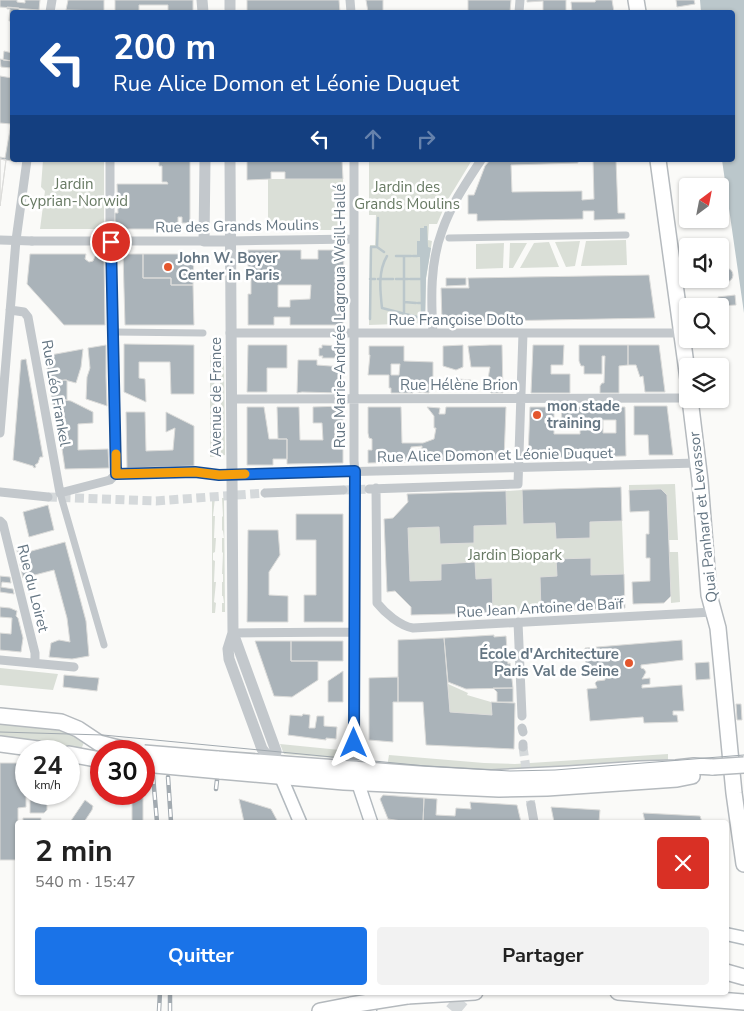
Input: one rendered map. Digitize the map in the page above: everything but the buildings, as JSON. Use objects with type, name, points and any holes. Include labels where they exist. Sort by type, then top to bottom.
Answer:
[{"type":"main road","points":[[658,162],[679,318]]},
{"type":"main road","name":"Quai Panhard et Levassor","points":[[690,408],[698,463],[709,594],[718,628],[734,793],[744,864]]},
{"type":"main road","points":[[0,716],[61,722],[88,734],[95,740]]},
{"type":"main road","points":[[0,744],[15,746]]},
{"type":"main road","points":[[155,755],[219,765]]},
{"type":"main road","points":[[155,764],[219,765],[355,776],[419,774],[491,778],[640,768],[676,768],[693,771],[713,767],[744,765]]},
{"type":"main road","points":[[278,770],[299,820]]},
{"type":"main road","points":[[355,776],[370,820]]},
{"type":"main road","points":[[729,935],[744,938]]},
{"type":"main road","points":[[729,973],[744,977]]},
{"type":"main road","points":[[729,993],[744,996]]},
{"type":"main road","points":[[366,995],[370,1011]]},
{"type":"main road","points":[[320,1011],[407,995]]},
{"type":"main road","points":[[652,995],[744,1002]]},
{"type":"street","points":[[0,433],[17,228],[27,162]]},
{"type":"street","points":[[104,645],[60,494],[110,480],[116,474],[110,162]]},
{"type":"street","points":[[204,241],[205,162]]},
{"type":"street","name":"Avenue de France","points":[[230,162],[232,633],[228,649],[262,749],[278,770]]},
{"type":"street","name":"Rue Marie-Andrée Lagroua Weill-Hallé","points":[[354,162],[355,776]]},
{"type":"street","points":[[433,333],[432,278],[440,238],[457,198],[480,162]]},
{"type":"street","points":[[449,238],[626,235]]},
{"type":"street","name":"Rue des Grands Moulins","points":[[0,240],[111,242],[354,239]]},
{"type":"street","name":"Rue Léo Frankel","points":[[10,310],[24,312],[28,317],[60,494]]},
{"type":"street","points":[[114,332],[203,333]]},
{"type":"street","name":"Rue Françoise Dolto","points":[[230,333],[679,333]]},
{"type":"street","points":[[518,468],[523,333]]},
{"type":"street","name":"Rue Hélène Brion","points":[[231,399],[679,398]]},
{"type":"street","name":"Rue Alice Domon et Léonie Duquet","points":[[116,474],[195,472],[231,475],[698,463]]},
{"type":"street","name":"Rue Jean Antoine de Baïf","points":[[518,468],[518,484],[372,489],[377,602],[381,608],[405,627],[412,628],[713,612]]},
{"type":"street","points":[[264,493],[343,490]]},
{"type":"street","points":[[0,492],[48,496]]},
{"type":"street","name":"Rue du Loiret","points":[[0,521],[3,524],[35,652],[35,663]]},
{"type":"street","points":[[518,622],[522,716]]},
{"type":"street","points":[[232,633],[355,632]]},
{"type":"street","points":[[0,660],[74,667]]},
{"type":"street","points":[[531,804],[534,820]]},
{"type":"green space","name":"Jardin Cyprian-Norwid","points":[[43,162],[104,162],[104,229],[40,229],[45,191],[41,187]]},
{"type":"green space","name":"Jardin des Grands Moulins","points":[[369,162],[471,162],[447,201],[437,224],[429,224],[428,240],[432,241],[426,278],[425,323],[369,325],[370,245],[375,245],[376,215],[369,215]]},
{"type":"green space","name":"Jardin des Grands Moulins","points":[[268,179],[343,179],[343,193],[336,193],[336,203],[343,203],[343,230],[268,230]]},
{"type":"green space","points":[[626,240],[627,265],[581,266],[586,241]]},
{"type":"green space","points":[[580,241],[575,266],[566,267],[555,242]]},
{"type":"green space","points":[[549,242],[559,267],[520,268],[534,243]]},
{"type":"green space","points":[[504,243],[503,268],[476,269],[476,244]]},
{"type":"green space","points":[[510,243],[527,243],[513,268],[509,268]]},
{"type":"green space","points":[[210,355],[215,355],[215,367],[213,368],[215,391],[213,392],[215,400],[214,447],[216,447],[216,457],[210,457]]},
{"type":"green space","points":[[220,355],[224,356],[225,455],[220,456],[222,391],[220,391],[220,377],[222,376]]},
{"type":"green space","points":[[675,484],[678,540],[669,540],[667,495],[661,489],[629,490],[629,485]]},
{"type":"green space","name":"Jardin Biopark","points":[[522,490],[523,524],[555,523],[556,539],[590,538],[590,522],[622,521],[624,574],[591,575],[591,559],[556,560],[557,576],[540,577],[541,611],[493,613],[492,579],[476,579],[475,563],[441,564],[441,580],[410,581],[408,528],[439,527],[440,544],[474,543],[474,526],[507,525],[506,491]]},
{"type":"green space","points":[[212,498],[215,498],[213,516],[215,516],[214,538],[216,538],[213,560],[215,561],[214,582],[216,582],[215,613],[212,613]]},
{"type":"green space","points":[[222,498],[224,498],[225,612],[222,612],[222,603],[224,603],[222,596],[222,538],[224,538],[222,530]]},
{"type":"green space","points":[[669,552],[678,552],[680,602],[671,603]]},
{"type":"green space","points":[[0,668],[58,674],[53,690],[0,685]]},
{"type":"green space","points":[[448,684],[468,693],[467,695],[491,702],[492,715],[450,712]]},
{"type":"green space","points":[[0,719],[54,724],[85,740],[80,752],[80,740],[15,740],[15,742],[0,740]]},
{"type":"green space","points":[[280,744],[350,751],[346,759],[284,754]]},
{"type":"green space","points":[[668,754],[668,762],[523,773],[387,767],[389,755],[515,764]]},
{"type":"shaded area","points":[[700,0],[744,0],[744,313],[729,209],[729,178],[725,178],[722,162],[735,162],[735,10],[701,10]]},
{"type":"shaded area","points":[[424,226],[427,226],[428,247],[431,248],[426,278],[425,323],[421,323],[420,257],[417,257],[417,241],[420,241],[420,228],[424,228]]},
{"type":"waterway","points":[[378,218],[377,247],[384,252]]},
{"type":"waterway","points":[[370,319],[371,247],[377,247]]},
{"type":"waterway","points":[[387,256],[381,274],[382,308],[421,318]]},
{"type":"waterway","points":[[396,256],[411,256]]},
{"type":"waterway","points":[[404,256],[404,302],[416,303]]},
{"type":"waterway","points":[[370,279],[375,279]]},
{"type":"waterway","points":[[378,279],[393,279]]},
{"type":"waterway","points":[[396,279],[408,279]]},
{"type":"waterway","points":[[410,279],[421,279]]},
{"type":"waterway","points":[[404,302],[404,313]]},
{"type":"tunnel","points":[[343,490],[369,489]]},
{"type":"tunnel","points":[[48,497],[156,501],[265,493]]},
{"type":"tunnel","points":[[523,747],[531,805]]},
{"type":"tunnel","points":[[452,1011],[465,995]]},
{"type":"tram line","points":[[0,732],[103,735],[426,766],[510,771],[555,770],[744,755]]},
{"type":"railway","points":[[168,777],[171,820]]},
{"type":"railway","points":[[216,789],[217,780]]},
{"type":"railway","points":[[155,799],[157,820]]},
{"type":"railway","points":[[159,1011],[160,995]]},
{"type":"railway","points":[[170,995],[170,1011]]},
{"type":"slow traffic","points":[[116,454],[116,474],[195,472],[219,475],[245,474]]},
{"type":"place","name":"John W. Boyer Center in Paris","points":[[168,267]]},
{"type":"place","name":"mon stade training","points":[[537,415]]},
{"type":"place","name":"École d'Architecture Paris Val de Seine","points":[[629,663]]},
{"type":"route","points":[[111,242],[116,474],[195,472],[231,475],[355,471],[354,743]]}]
